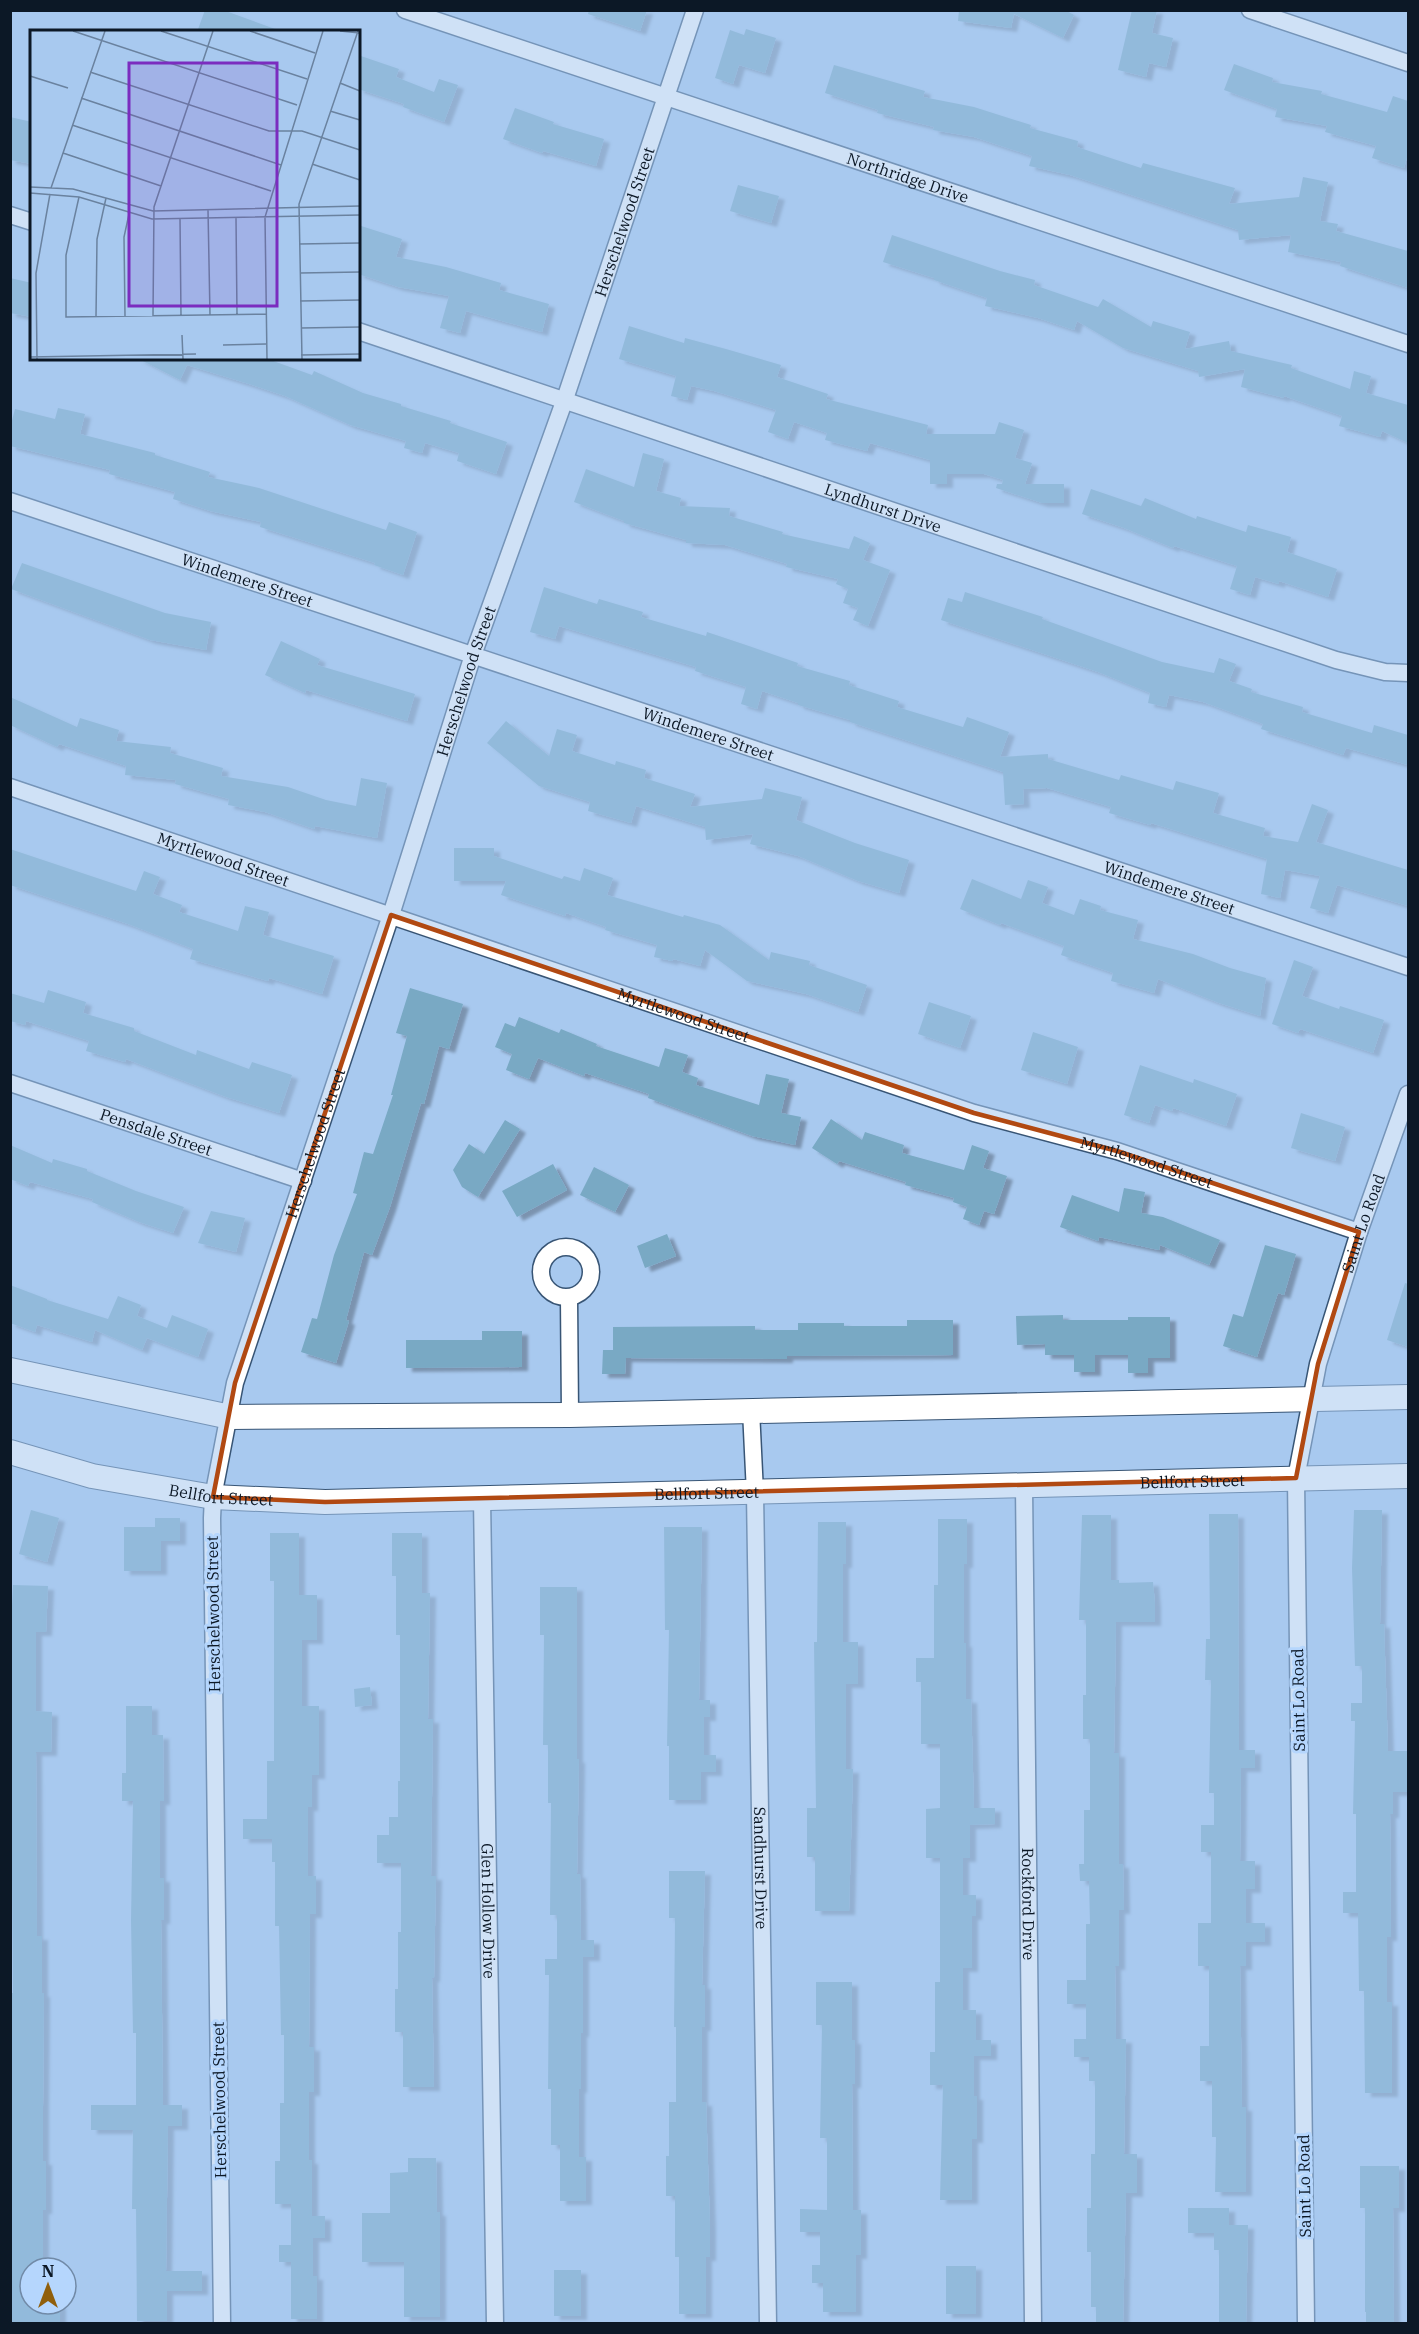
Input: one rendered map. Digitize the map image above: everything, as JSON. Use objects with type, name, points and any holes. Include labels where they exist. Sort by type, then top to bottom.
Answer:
[{"type":"main road","points":[[10,1370],[230,1417],[570,1415],[1408,1397]]},
{"type":"main road","name":"Bellfort Street","points":[[10,1452],[92,1476],[213,1497],[325,1502],[1408,1476]]},
{"type":"street","name":"Northridge Drive","points":[[405,10],[1408,344]]},
{"type":"street","name":"Herschelwood Street","points":[[222,2324],[212,1518],[213,1497],[235,1383],[391,915],[472,655],[565,399],[695,10]]},
{"type":"street","points":[[1250,10],[1408,63]]},
{"type":"street","points":[[10,215],[30,221]]},
{"type":"street","name":"Lyndhurst Drive","points":[[360,332],[1336,660],[1385,672],[1408,673]]},
{"type":"street","name":"Windemere Street","points":[[10,501],[1408,967]]},
{"type":"street","name":"Myrtlewood Street","points":[[10,787],[974,1113],[1127,1154],[1359,1232]]},
{"type":"street","name":"Pensdale Street","points":[[10,1083],[303,1181]]},
{"type":"street","name":"Saint Lo Road","points":[[1306,2324],[1296,1478],[1318,1364],[1359,1232],[1408,1094]]},
{"type":"street","points":[[569,1298],[570,1415]]},
{"type":"street","name":"Sandhurst Drive","points":[[751,1410],[755,1492],[768,2324]]},
{"type":"street","name":"Rockford Drive","points":[[1024,1486],[1033,2324]]},
{"type":"street","name":"Glen Hollow Drive","points":[[482,1499],[495,2324]]},
{"type":"highlighted area","points":[[391,915],[974,1113],[1117,1151],[1359,1232],[1318,1364],[1296,1478],[325,1502],[213,1497],[235,1383]]},
{"type":"building","points":[[205,10],[223,10],[275,29],[275,30],[198,30]]},
{"type":"building","points":[[589,10],[647,10],[640,31],[588,14]]},
{"type":"building","points":[[959,10],[1065,10],[1074,15],[1063,38],[1014,14],[1011,28],[958,21]]},
{"type":"building","points":[[1132,10],[1157,10],[1152,33],[1173,38],[1166,67],[1149,63],[1146,77],[1118,70]]},
{"type":"building","points":[[746,29],[776,38],[765,73],[739,65],[733,84],[715,78],[730,30],[744,35]]},
{"type":"building","points":[[360,56],[399,69],[396,77],[434,92],[439,79],[458,85],[444,122],[403,107],[404,104],[360,90]]},
{"type":"building","points":[[1234,64],[1273,78],[1272,82],[1322,91],[1321,94],[1387,112],[1393,96],[1408,101],[1408,154],[1404,168],[1372,158],[1376,146],[1325,132],[1327,126],[1275,117],[1277,109],[1224,90]]},
{"type":"building","points":[[834,65],[925,91],[923,97],[974,107],[1031,125],[1030,128],[1078,141],[1077,147],[1141,168],[1143,163],[1235,188],[1229,204],[1299,197],[1303,177],[1328,182],[1320,221],[1338,224],[1336,231],[1408,251],[1408,288],[1340,266],[1341,262],[1288,252],[1291,235],[1239,240],[1238,230],[1070,175],[1029,166],[1032,156],[974,137],[933,130],[934,127],[877,113],[878,110],[825,93]]},
{"type":"building","points":[[515,108],[554,122],[553,124],[604,139],[596,166],[543,151],[542,153],[503,139]]},
{"type":"building","points":[[10,117],[30,122],[30,164],[10,160]]},
{"type":"building","points":[[738,185],[779,196],[771,223],[730,211]]},
{"type":"building","points":[[360,226],[402,239],[396,257],[446,267],[501,283],[499,290],[549,304],[542,332],[466,311],[460,333],[440,328],[449,296],[398,287],[360,275]]},
{"type":"building","points":[[892,235],[1000,271],[1035,280],[1034,285],[1098,307],[1103,299],[1151,327],[1153,321],[1190,332],[1185,349],[1229,341],[1231,351],[1292,365],[1291,368],[1350,389],[1354,371],[1371,376],[1366,393],[1408,405],[1408,443],[1382,431],[1380,437],[1339,426],[1342,416],[1284,396],[1284,398],[1241,387],[1245,369],[1199,377],[1198,371],[1123,348],[1077,321],[1074,330],[1038,318],[985,306],[987,298],[883,262]]},
{"type":"building","points":[[10,278],[30,283],[30,317],[10,313]]},
{"type":"building","points":[[629,326],[684,343],[685,338],[781,365],[777,377],[828,394],[826,399],[928,425],[926,434],[995,434],[999,422],[1024,430],[1015,458],[1032,463],[1025,484],[1064,484],[1064,503],[1042,503],[996,488],[997,484],[1002,484],[1003,480],[984,474],[947,474],[947,484],[930,484],[930,460],[870,443],[867,451],[825,440],[827,433],[794,422],[788,439],[768,432],[776,410],[714,391],[691,386],[687,400],[671,396],[676,376],[619,359]]},
{"type":"building","points":[[141,360],[271,360],[312,375],[314,371],[363,393],[451,421],[450,423],[507,442],[496,474],[457,461],[459,453],[425,443],[422,453],[404,448],[406,441],[350,425],[285,396],[187,365],[180,380]]},
{"type":"building","points":[[58,408],[85,414],[80,434],[155,453],[155,455],[210,472],[208,477],[259,488],[386,530],[389,522],[417,532],[403,575],[374,565],[375,563],[260,527],[261,522],[210,511],[173,499],[175,492],[109,474],[110,470],[10,446],[10,428],[15,409],[55,419]]},
{"type":"building","points":[[643,453],[664,459],[656,491],[681,498],[679,506],[730,508],[729,516],[783,532],[782,534],[849,549],[854,536],[870,543],[863,560],[890,570],[868,626],[853,620],[858,608],[843,603],[848,589],[836,584],[838,579],[786,567],[787,564],[725,545],[686,543],[686,540],[624,523],[624,521],[574,502],[586,469],[634,487]]},
{"type":"building","points":[[1091,489],[1141,506],[1145,498],[1196,519],[1197,516],[1246,532],[1248,525],[1291,537],[1287,552],[1337,569],[1328,597],[1279,581],[1279,584],[1255,577],[1250,595],[1230,589],[1237,566],[1174,546],[1173,548],[1082,514]]},
{"type":"building","points":[[22,563],[165,613],[211,622],[206,650],[150,640],[11,589]]},
{"type":"building","points":[[544,587],[597,604],[599,599],[643,612],[641,617],[706,636],[707,632],[746,645],[798,663],[797,666],[850,681],[849,685],[899,701],[897,707],[963,727],[967,717],[1009,732],[1000,757],[1048,754],[1048,759],[1119,780],[1121,775],[1173,790],[1176,781],[1219,793],[1213,813],[1265,828],[1263,836],[1298,842],[1312,804],[1328,810],[1316,842],[1408,870],[1408,906],[1337,885],[1328,913],[1310,908],[1320,876],[1285,870],[1280,898],[1261,894],[1267,859],[1151,823],[1150,825],[1109,813],[1111,807],[1047,788],[1023,789],[1024,804],[1005,805],[1003,772],[850,722],[850,720],[798,705],[798,703],[762,691],[757,709],[741,704],[746,687],[695,671],[696,667],[559,626],[555,639],[530,632]]},
{"type":"building","points":[[965,592],[1043,617],[1042,619],[1162,662],[1214,673],[1219,658],[1236,664],[1229,681],[1252,689],[1251,692],[1303,707],[1302,712],[1372,733],[1374,725],[1408,735],[1408,765],[1346,748],[1343,755],[1261,729],[1263,724],[1203,702],[1169,695],[1166,707],[1148,703],[1150,693],[1098,672],[941,620],[948,598],[962,602]]},
{"type":"building","points":[[281,641],[320,659],[317,665],[415,694],[407,721],[306,690],[305,693],[265,675]]},
{"type":"building","points":[[10,697],[77,727],[80,718],[119,730],[116,741],[171,747],[170,753],[223,768],[221,776],[288,787],[326,800],[356,806],[361,778],[387,783],[377,838],[315,826],[314,829],[265,812],[228,805],[229,799],[175,784],[176,780],[125,775],[126,766],[59,744],[57,747],[10,725]]},
{"type":"building","points":[[506,721],[549,756],[557,729],[577,735],[572,751],[615,765],[616,761],[646,770],[644,778],[695,794],[690,807],[762,799],[765,788],[802,797],[796,820],[855,843],[909,860],[899,893],[858,881],[798,856],[750,844],[753,834],[706,840],[705,827],[636,806],[631,823],[588,811],[590,802],[539,786],[487,743]]},
{"type":"building","points":[[454,848],[494,848],[494,856],[562,879],[564,876],[580,881],[584,868],[613,878],[607,895],[720,925],[769,960],[771,952],[810,961],[809,965],[867,985],[858,1012],[806,994],[747,981],[705,950],[700,966],[654,957],[657,945],[605,930],[606,927],[566,913],[565,916],[501,895],[506,881],[454,881]]},
{"type":"building","points":[[10,849],[136,891],[144,871],[160,877],[153,894],[182,905],[179,912],[238,931],[245,906],[269,912],[263,935],[334,956],[322,994],[269,978],[268,981],[190,959],[193,949],[128,924],[10,885]]},
{"type":"building","points":[[972,879],[1021,899],[1028,880],[1048,887],[1042,903],[1074,915],[1080,899],[1101,906],[1100,910],[1138,920],[1133,939],[1193,954],[1266,978],[1260,1016],[1158,979],[1154,993],[1111,981],[1113,973],[1061,955],[1064,946],[960,909]]},
{"type":"building","points":[[1294,960],[1313,967],[1302,996],[1339,1009],[1340,1006],[1384,1020],[1373,1053],[1300,1029],[1298,1033],[1272,1024]]},
{"type":"building","points":[[410,988],[463,1004],[449,1049],[439,1046],[424,1104],[421,1103],[390,1207],[372,1255],[364,1252],[346,1320],[349,1321],[336,1363],[301,1352],[312,1318],[317,1319],[334,1255],[357,1194],[353,1193],[364,1152],[373,1154],[393,1095],[391,1095],[407,1036],[396,1033]]},
{"type":"building","points":[[48,990],[86,1002],[83,1013],[134,1028],[134,1031],[196,1055],[197,1050],[249,1069],[252,1062],[292,1075],[279,1113],[226,1097],[126,1059],[125,1062],[86,1051],[89,1041],[26,1021],[25,1025],[10,1021],[10,993],[44,1003]]},
{"type":"building","points":[[929,1002],[971,1016],[960,1048],[918,1034]]},
{"type":"building","points":[[519,1017],[559,1033],[561,1029],[597,1044],[596,1046],[659,1067],[665,1048],[688,1055],[682,1072],[698,1078],[696,1085],[759,1105],[766,1074],[789,1079],[781,1113],[801,1117],[795,1145],[752,1136],[648,1098],[649,1094],[585,1073],[584,1076],[538,1058],[529,1079],[506,1070],[512,1054],[495,1047],[505,1023],[515,1027]]},
{"type":"building","points":[[1033,1032],[1078,1047],[1067,1084],[1021,1070]]},
{"type":"building","points":[[1140,1065],[1193,1083],[1194,1079],[1237,1094],[1226,1126],[1173,1108],[1172,1111],[1155,1105],[1149,1123],[1124,1115]]},
{"type":"building","points":[[1301,1113],[1345,1127],[1335,1161],[1291,1148]]},
{"type":"building","points":[[831,1119],[862,1140],[865,1132],[904,1145],[902,1153],[964,1170],[972,1145],[989,1151],[983,1168],[1007,1176],[994,1214],[984,1211],[979,1225],[963,1219],[967,1207],[953,1202],[954,1198],[905,1185],[906,1182],[839,1161],[837,1164],[812,1148]]},
{"type":"building","points":[[505,1120],[520,1129],[478,1197],[462,1187],[453,1170],[469,1144],[484,1154]]},
{"type":"building","points":[[10,1145],[52,1163],[53,1159],[87,1169],[87,1171],[136,1191],[184,1207],[173,1233],[139,1222],[92,1202],[93,1199],[30,1182],[28,1186],[10,1179]]},
{"type":"building","points":[[553,1164],[567,1190],[517,1217],[502,1191]]},
{"type":"building","points":[[594,1167],[629,1185],[615,1212],[580,1195]]},
{"type":"building","points":[[1124,1188],[1145,1192],[1141,1213],[1163,1217],[1220,1240],[1209,1265],[1160,1245],[1159,1250],[1099,1237],[1098,1241],[1060,1227],[1072,1195],[1119,1212]]},
{"type":"building","points":[[211,1211],[245,1218],[236,1252],[198,1243]]},
{"type":"building","points":[[667,1234],[676,1256],[645,1268],[637,1246]]},
{"type":"building","points":[[1265,1245],[1296,1254],[1284,1295],[1278,1293],[1257,1357],[1223,1346],[1233,1314],[1243,1317]]},
{"type":"building","points":[[1405,1283],[1408,1284],[1408,1347],[1387,1340]]},
{"type":"building","points":[[10,1285],[47,1300],[108,1319],[118,1296],[141,1305],[137,1316],[167,1328],[172,1315],[208,1329],[198,1357],[147,1338],[142,1350],[95,1330],[92,1342],[37,1325],[35,1332],[10,1323]]},
{"type":"building","points":[[1063,1315],[1063,1320],[1128,1320],[1128,1317],[1170,1317],[1170,1358],[1148,1358],[1148,1373],[1128,1373],[1128,1355],[1095,1355],[1095,1372],[1074,1372],[1074,1355],[1045,1355],[1045,1344],[1017,1345],[1016,1316]]},
{"type":"building","points":[[907,1320],[953,1320],[953,1355],[787,1356],[787,1359],[626,1358],[625,1374],[602,1374],[603,1350],[613,1350],[613,1327],[755,1326],[755,1330],[798,1330],[798,1323],[907,1326]]},
{"type":"building","points":[[482,1331],[522,1331],[522,1367],[406,1368],[406,1340],[482,1340]]},
{"type":"building","points":[[31,1510],[59,1518],[47,1562],[19,1554]]},
{"type":"building","points":[[1354,1510],[1382,1510],[1380,1624],[1384,1624],[1388,1751],[1408,1751],[1408,1792],[1393,1792],[1393,1814],[1390,1814],[1391,1937],[1387,1937],[1387,2002],[1392,2002],[1392,2093],[1365,2093],[1364,1991],[1359,1991],[1358,1913],[1343,1913],[1343,1892],[1356,1892],[1356,1814],[1353,1814],[1355,1721],[1351,1721],[1351,1703],[1362,1703],[1362,1666],[1355,1666],[1352,1568]]},
{"type":"building","points":[[1209,1514],[1238,1514],[1239,1750],[1255,1750],[1255,1768],[1241,1768],[1240,1861],[1255,1861],[1255,1889],[1246,1889],[1246,1923],[1265,1923],[1265,1942],[1246,1942],[1246,1966],[1240,1966],[1242,2107],[1246,2107],[1246,2192],[1215,2192],[1216,2137],[1212,2137],[1212,2081],[1200,2081],[1200,2046],[1209,2046],[1209,1966],[1198,1966],[1198,1923],[1211,1923],[1211,1852],[1201,1852],[1201,1825],[1214,1825],[1214,1793],[1209,1793],[1211,1680],[1205,1680],[1206,1639],[1210,1639]]},
{"type":"building","points":[[1082,1515],[1111,1515],[1111,1580],[1119,1580],[1119,1583],[1153,1582],[1155,1604],[1155,1622],[1116,1622],[1114,1753],[1119,1753],[1119,1864],[1123,1864],[1124,1910],[1119,1910],[1119,1966],[1115,1966],[1116,2039],[1126,2039],[1124,2154],[1137,2154],[1137,2193],[1126,2193],[1123,2324],[1096,2324],[1096,2307],[1091,2307],[1091,2252],[1087,2252],[1087,2208],[1091,2208],[1091,2154],[1095,2154],[1095,2081],[1089,2081],[1089,2057],[1074,2057],[1074,2039],[1086,2039],[1086,2004],[1067,2004],[1067,1980],[1086,1980],[1086,1924],[1090,1924],[1089,1881],[1080,1881],[1079,1864],[1084,1864],[1084,1810],[1090,1810],[1090,1739],[1083,1739],[1083,1695],[1086,1695],[1086,1620],[1079,1620]]},
{"type":"building","points":[[155,1518],[180,1518],[180,1541],[161,1541],[161,1571],[124,1571],[124,1527],[155,1527]]},
{"type":"building","points":[[938,1519],[967,1519],[967,1564],[964,1564],[964,1643],[966,1643],[966,1699],[971,1699],[974,1808],[995,1808],[995,1824],[970,1825],[970,1858],[963,1858],[963,1895],[976,1895],[976,1916],[972,1916],[972,1968],[963,1968],[963,2010],[976,2010],[976,2040],[991,2040],[991,2056],[974,2056],[977,2139],[972,2139],[972,2200],[940,2200],[943,2085],[930,2085],[930,2052],[935,2052],[935,1982],[940,1982],[940,1858],[926,1858],[926,1809],[940,1808],[940,1744],[921,1744],[921,1682],[916,1682],[916,1658],[934,1658],[934,1585],[938,1585]]},
{"type":"building","points":[[818,1522],[846,1522],[846,1564],[843,1564],[843,1642],[858,1642],[858,1684],[846,1684],[846,1769],[853,1769],[849,1911],[815,1911],[815,1857],[807,1857],[807,1808],[816,1808],[814,1642],[817,1642]]},
{"type":"building","points":[[664,1527],[702,1527],[699,1700],[710,1700],[710,1717],[704,1717],[704,1755],[716,1755],[716,1772],[701,1772],[701,1800],[669,1800],[669,1746],[667,1746],[669,1630],[665,1630]]},
{"type":"building","points":[[270,1533],[299,1533],[299,1595],[317,1595],[317,1640],[302,1640],[302,1706],[319,1706],[319,1775],[312,1775],[312,1807],[308,1807],[308,1876],[316,1876],[316,1914],[310,1914],[309,2047],[314,2047],[314,2092],[309,2092],[309,2160],[312,2160],[312,2216],[325,2216],[325,2238],[313,2238],[313,2276],[317,2276],[317,2319],[291,2319],[291,2262],[279,2262],[279,2245],[291,2245],[291,2204],[275,2204],[275,2161],[280,2161],[280,2103],[284,2103],[284,2035],[281,2035],[279,1926],[275,1926],[275,1862],[272,1862],[272,1839],[243,1839],[243,1819],[267,1819],[267,1761],[274,1761],[274,1581],[270,1581]]},
{"type":"building","points":[[392,1533],[422,1533],[422,1593],[430,1593],[428,1719],[433,1719],[431,1876],[436,1876],[434,1978],[432,1978],[434,2087],[403,2087],[403,2032],[395,2032],[398,1932],[401,1932],[401,1863],[377,1863],[377,1835],[389,1835],[389,1817],[398,1817],[398,1781],[400,1781],[400,1635],[396,1635],[396,1576],[392,1576]]},
{"type":"building","points":[[13,1585],[48,1586],[46,1632],[36,1632],[36,1711],[52,1712],[51,1752],[36,1752],[37,1936],[42,1936],[42,1993],[44,1993],[43,2161],[46,2161],[46,2210],[43,2210],[43,2256],[18,2256],[18,2316],[60,2316],[60,2323],[10,2323],[10,1993],[13,1993],[10,1647]]},
{"type":"building","points":[[540,1587],[577,1587],[577,1759],[579,1759],[577,1874],[580,1874],[581,1940],[594,1940],[594,1957],[583,1957],[579,2157],[586,2157],[586,2201],[560,2201],[560,2145],[551,2145],[551,2089],[548,2089],[549,1975],[545,1975],[545,1959],[557,1959],[557,1915],[550,1915],[551,1803],[548,1803],[548,1745],[543,1745],[544,1635],[540,1635]]},
{"type":"building","points":[[370,1687],[372,1705],[355,1707],[354,1689]]},
{"type":"building","points":[[126,1706],[152,1706],[152,1735],[163,1735],[164,1801],[160,1801],[160,1878],[164,1878],[164,1920],[161,1920],[163,2105],[182,2105],[182,2126],[168,2126],[166,2271],[202,2271],[202,2291],[167,2291],[167,2321],[137,2321],[136,2209],[132,2209],[133,2130],[91,2130],[91,2105],[136,2105],[136,2033],[133,2033],[131,1920],[133,1801],[122,1801],[122,1773],[126,1773]]},
{"type":"building","points":[[669,1871],[705,1871],[702,1985],[705,1985],[705,2027],[702,2027],[702,2102],[706,2102],[710,2226],[710,2257],[706,2257],[706,2314],[679,2314],[679,2257],[675,2257],[675,2196],[666,2196],[669,2102],[676,2102],[675,1918],[669,1918]]},
{"type":"building","points":[[816,1982],[852,1982],[852,2040],[855,2040],[855,2084],[852,2084],[853,2210],[861,2210],[861,2255],[856,2255],[856,2312],[823,2312],[823,2283],[812,2283],[812,2265],[820,2265],[820,2232],[800,2232],[800,2209],[827,2210],[827,2138],[820,2138],[822,2025],[816,2025]]},
{"type":"building","points":[[408,2158],[436,2158],[437,2212],[440,2212],[440,2317],[404,2317],[404,2262],[362,2262],[362,2213],[390,2213],[390,2173],[408,2172]]},
{"type":"building","points":[[1360,2166],[1399,2166],[1399,2208],[1393,2208],[1394,2324],[1366,2324],[1365,2208],[1360,2208]]},
{"type":"building","points":[[1188,2208],[1229,2208],[1229,2225],[1248,2225],[1246,2324],[1219,2324],[1219,2250],[1214,2250],[1214,2233],[1188,2233]]},
{"type":"building","points":[[946,2266],[976,2266],[976,2314],[946,2314]]},
{"type":"building","points":[[554,2270],[581,2270],[581,2316],[554,2316]]}]
